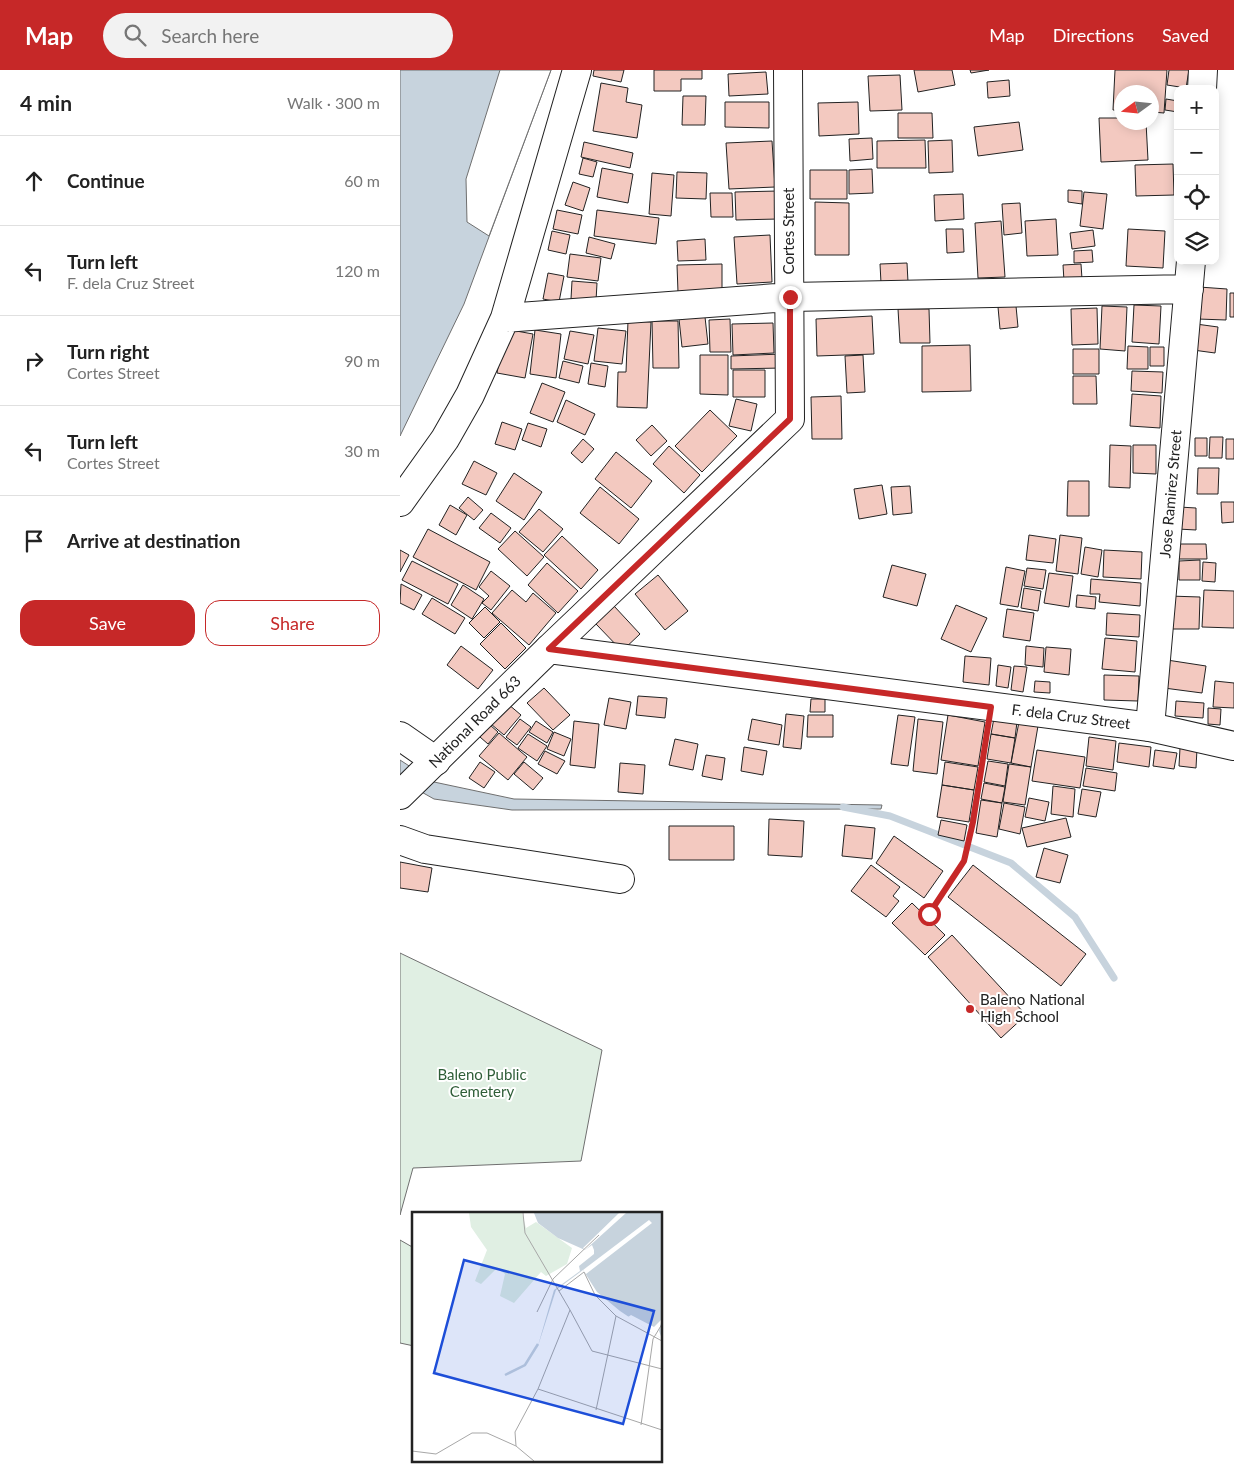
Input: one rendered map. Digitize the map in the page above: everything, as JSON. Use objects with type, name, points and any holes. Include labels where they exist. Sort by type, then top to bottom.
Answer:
[{"type":"street","points":[[400,502],[445,439],[470,395],[505,318],[577,70]]},
{"type":"street","name":"Cortes Street","points":[[549,649],[790,419],[788,70]]},
{"type":"street","points":[[1202,85],[1203,70]]},
{"type":"street","name":"Jose Ramirez Street","points":[[1150,727],[1191,265]]},
{"type":"street","points":[[505,318],[790,297],[1189,289]]},
{"type":"street","name":"F. dela Cruz Street","points":[[549,649],[1150,727],[1234,746]]},
{"type":"street","name":"National Road 663","points":[[400,795],[549,649]]},
{"type":"street","points":[[400,736],[432,765]]},
{"type":"street","points":[[400,840],[425,849],[620,879]]},
{"type":"path","points":[[929,914],[964,861],[991,707]]},
{"type":"green space","name":"Baleno Public Cemetery","points":[[400,953],[602,1050],[581,1161],[413,1168],[400,1215]]},
{"type":"green space","points":[[400,1240],[412,1247],[412,1346],[400,1343]]},
{"type":"shaded area","points":[[400,70],[551,70],[464,304],[400,436]]},
{"type":"shaded area","points":[[400,760],[434,782],[514,799],[882,805],[881,809],[512,810],[434,799],[418,790],[400,775]]},
{"type":"pier","points":[[500,70],[551,70],[489,236],[467,222],[466,179]]},
{"type":"building","points":[[594,70],[624,70],[621,82],[593,76]]},
{"type":"building","points":[[654,70],[702,70],[702,79],[681,79],[681,91],[654,91]]},
{"type":"building","points":[[914,70],[952,70],[955,85],[918,92]]},
{"type":"building","points":[[970,70],[989,70],[971,73]]},
{"type":"building","points":[[1115,70],[1167,70],[1164,113],[1159,113],[1159,85],[1114,85]]},
{"type":"building","points":[[1169,70],[1189,70],[1186,85],[1167,85]]},
{"type":"building","points":[[766,72],[768,94],[729,96],[728,74]]},
{"type":"building","points":[[900,75],[902,110],[870,111],[868,76]]},
{"type":"building","points":[[1009,80],[1010,96],[988,98],[987,82]]},
{"type":"building","points":[[601,83],[628,88],[626,102],[642,105],[637,138],[593,131]]},
{"type":"building","points":[[683,96],[706,96],[705,125],[682,125]]},
{"type":"building","points":[[1166,99],[1174,100],[1174,111],[1165,110]]},
{"type":"building","points":[[725,102],[769,102],[769,128],[725,127]]},
{"type":"building","points":[[858,102],[859,134],[819,136],[818,103]]},
{"type":"building","points":[[898,113],[932,113],[933,138],[898,138]]},
{"type":"building","points":[[1099,118],[1114,118],[1114,130],[1146,130],[1148,160],[1101,162]]},
{"type":"building","points":[[1019,122],[1023,150],[978,156],[974,127]]},
{"type":"building","points":[[872,138],[873,159],[850,161],[849,139]]},
{"type":"building","points":[[925,140],[926,168],[877,168],[877,141]]},
{"type":"building","points":[[952,140],[953,172],[929,173],[928,141]]},
{"type":"building","points":[[772,141],[775,187],[729,189],[726,143]]},
{"type":"building","points":[[584,142],[633,153],[630,168],[581,157]]},
{"type":"building","points":[[583,158],[597,162],[593,177],[579,174]]},
{"type":"building","points":[[1173,164],[1174,195],[1136,196],[1135,165]]},
{"type":"building","points":[[602,168],[633,174],[628,203],[597,197]]},
{"type":"building","points":[[872,169],[873,193],[849,194],[849,170]]},
{"type":"building","points":[[810,170],[847,170],[847,199],[810,199]]},
{"type":"building","points":[[677,172],[707,173],[706,199],[676,198]]},
{"type":"building","points":[[652,173],[674,175],[671,216],[649,214]]},
{"type":"building","points":[[573,182],[590,188],[583,211],[565,205]]},
{"type":"building","points":[[1068,190],[1082,191],[1082,204],[1068,202]]},
{"type":"building","points":[[778,191],[778,219],[736,220],[735,192]]},
{"type":"building","points":[[1084,192],[1107,194],[1103,229],[1080,226]]},
{"type":"building","points":[[710,193],[732,193],[733,217],[711,217]]},
{"type":"building","points":[[963,194],[964,219],[935,221],[934,195]]},
{"type":"building","points":[[815,202],[849,203],[849,255],[815,255]]},
{"type":"building","points":[[1020,203],[1022,233],[1004,235],[1002,204]]},
{"type":"building","points":[[557,210],[582,215],[578,234],[553,229]]},
{"type":"building","points":[[597,210],[659,218],[656,244],[594,236]]},
{"type":"building","points":[[1056,219],[1058,255],[1027,256],[1025,221]]},
{"type":"building","points":[[1001,221],[1005,277],[978,278],[975,223]]},
{"type":"building","points":[[946,229],[963,229],[964,252],[947,253]]},
{"type":"building","points":[[1128,229],[1165,231],[1163,268],[1126,266]]},
{"type":"building","points":[[1093,230],[1095,246],[1072,249],[1070,233]]},
{"type":"building","points":[[552,231],[570,235],[566,254],[548,250]]},
{"type":"building","points":[[770,235],[772,282],[737,284],[734,237]]},
{"type":"building","points":[[589,237],[615,244],[611,259],[586,253]]},
{"type":"building","points":[[705,239],[706,260],[678,261],[677,241]]},
{"type":"building","points":[[1092,250],[1093,262],[1074,263],[1074,251]]},
{"type":"building","points":[[570,254],[601,258],[598,281],[567,277]]},
{"type":"building","points":[[907,263],[908,282],[881,283],[880,264]]},
{"type":"building","points":[[722,264],[722,291],[678,292],[677,265]]},
{"type":"building","points":[[1081,264],[1082,279],[1064,281],[1063,265]]},
{"type":"building","points":[[548,273],[564,276],[559,302],[543,299]]},
{"type":"building","points":[[572,281],[597,283],[596,301],[571,299]]},
{"type":"building","points":[[1199,287],[1227,289],[1226,320],[1198,319]]},
{"type":"building","points":[[1230,293],[1234,293],[1234,317],[1230,317]]},
{"type":"building","points":[[1134,305],[1161,306],[1159,344],[1132,342]]},
{"type":"building","points":[[1016,306],[1018,327],[1000,329],[998,307]]},
{"type":"building","points":[[1102,306],[1127,307],[1125,351],[1100,349]]},
{"type":"building","points":[[1097,308],[1098,344],[1072,345],[1071,309]]},
{"type":"building","points":[[898,309],[929,309],[930,343],[900,343]]},
{"type":"building","points":[[872,316],[874,354],[817,356],[816,319]]},
{"type":"building","points":[[705,317],[708,344],[682,347],[679,319]]},
{"type":"building","points":[[730,319],[731,352],[710,352],[709,320]]},
{"type":"building","points":[[628,321],[651,322],[647,408],[617,407],[618,372],[626,372]]},
{"type":"building","points":[[652,321],[678,321],[679,368],[653,368]]},
{"type":"building","points":[[773,323],[774,353],[733,355],[732,324]]},
{"type":"building","points":[[1196,324],[1218,327],[1215,353],[1193,350]]},
{"type":"building","points":[[598,328],[626,331],[622,364],[594,361]]},
{"type":"building","points":[[505,329],[533,334],[525,378],[497,373]]},
{"type":"building","points":[[535,330],[561,334],[556,378],[530,374]]},
{"type":"building","points":[[570,331],[594,335],[588,364],[564,359]]},
{"type":"building","points":[[970,345],[971,391],[922,392],[922,346]]},
{"type":"building","points":[[1128,346],[1148,347],[1148,369],[1127,369]]},
{"type":"building","points":[[1150,347],[1164,347],[1164,366],[1150,366]]},
{"type":"building","points":[[1073,349],[1099,349],[1099,374],[1073,374]]},
{"type":"building","points":[[782,354],[782,368],[731,369],[731,356]]},
{"type":"building","points":[[700,355],[728,355],[728,395],[700,394]]},
{"type":"building","points":[[863,355],[865,392],[847,393],[845,356]]},
{"type":"building","points":[[563,361],[583,366],[579,383],[559,378]]},
{"type":"building","points":[[591,363],[608,366],[605,387],[588,384]]},
{"type":"building","points":[[733,370],[765,370],[765,397],[733,397]]},
{"type":"building","points":[[1132,371],[1163,372],[1162,393],[1131,391]]},
{"type":"building","points":[[1073,376],[1096,376],[1097,404],[1073,404]]},
{"type":"building","points":[[542,383],[565,392],[553,422],[530,413]]},
{"type":"building","points":[[1132,394],[1161,396],[1160,428],[1130,426]]},
{"type":"building","points":[[841,396],[842,439],[812,439],[811,397]]},
{"type":"building","points":[[736,399],[757,404],[751,431],[729,426]]},
{"type":"building","points":[[566,400],[595,414],[585,435],[557,422]]},
{"type":"building","points":[[710,410],[737,436],[702,472],[675,446]]},
{"type":"building","points":[[502,422],[522,429],[515,450],[495,444]]},
{"type":"building","points":[[528,423],[547,429],[541,447],[522,440]]},
{"type":"building","points":[[652,425],[667,441],[651,456],[636,440]]},
{"type":"building","points":[[1210,437],[1223,437],[1222,458],[1209,458]]},
{"type":"building","points":[[1195,438],[1207,438],[1207,456],[1195,456]]},
{"type":"building","points":[[583,439],[594,449],[582,463],[571,453]]},
{"type":"building","points":[[1226,439],[1234,439],[1234,459],[1226,459]]},
{"type":"building","points":[[1110,445],[1131,446],[1130,488],[1109,487]]},
{"type":"building","points":[[1133,445],[1156,445],[1156,474],[1133,473]]},
{"type":"building","points":[[669,446],[700,475],[684,493],[653,464]]},
{"type":"building","points":[[616,452],[652,481],[631,508],[595,479]]},
{"type":"building","points":[[474,461],[497,473],[486,495],[462,484]]},
{"type":"building","points":[[1198,468],[1219,468],[1218,494],[1197,494]]},
{"type":"building","points":[[514,473],[542,492],[524,520],[496,501]]},
{"type":"building","points":[[1068,481],[1089,481],[1089,516],[1067,516]]},
{"type":"building","points":[[882,485],[887,514],[859,519],[854,489]]},
{"type":"building","points":[[910,486],[912,513],[893,515],[891,487]]},
{"type":"building","points":[[600,487],[639,519],[619,544],[580,513]]},
{"type":"building","points":[[468,497],[483,510],[474,520],[459,508]]},
{"type":"building","points":[[1221,502],[1234,502],[1234,522],[1222,523]]},
{"type":"building","points":[[450,505],[467,515],[456,535],[439,525]]},
{"type":"building","points":[[1179,507],[1196,508],[1196,530],[1178,529]]},
{"type":"building","points":[[539,509],[563,529],[543,552],[519,532]]},
{"type":"building","points":[[491,513],[511,528],[500,543],[479,528]]},
{"type":"building","points":[[428,529],[490,562],[476,590],[413,557]]},
{"type":"building","points":[[515,531],[544,557],[527,576],[498,549]]},
{"type":"building","points":[[1029,535],[1056,539],[1053,563],[1026,560]]},
{"type":"building","points":[[1060,535],[1082,538],[1078,574],[1056,571]]},
{"type":"building","points":[[562,536],[598,570],[581,589],[544,555]]},
{"type":"building","points":[[1175,544],[1206,544],[1207,559],[1175,559]]},
{"type":"building","points":[[1085,547],[1102,550],[1098,577],[1081,574]]},
{"type":"building","points":[[400,550],[409,555],[400,572]]},
{"type":"building","points":[[1104,550],[1142,552],[1141,579],[1103,577]]},
{"type":"building","points":[[1200,560],[1200,580],[1179,580],[1179,561]]},
{"type":"building","points":[[412,561],[458,584],[448,604],[402,580]]},
{"type":"building","points":[[1203,562],[1216,563],[1215,582],[1202,581]]},
{"type":"building","points":[[547,563],[578,591],[558,613],[528,585]]},
{"type":"building","points":[[892,565],[926,574],[917,606],[883,597]]},
{"type":"building","points":[[1006,567],[1025,571],[1018,607],[1000,604]]},
{"type":"building","points":[[1027,568],[1046,570],[1043,589],[1024,586]]},
{"type":"building","points":[[491,571],[510,586],[491,610],[482,603],[489,596],[479,587]]},
{"type":"building","points":[[1049,573],[1073,576],[1069,607],[1044,603]]},
{"type":"building","points":[[658,575],[688,611],[665,630],[635,594]]},
{"type":"building","points":[[1091,579],[1141,583],[1140,606],[1099,602],[1100,594],[1090,594]]},
{"type":"building","points":[[401,584],[422,595],[414,610],[400,603]]},
{"type":"building","points":[[463,585],[484,599],[472,619],[451,605]]},
{"type":"building","points":[[1024,588],[1041,591],[1038,611],[1021,608]]},
{"type":"building","points":[[512,590],[526,602],[533,593],[556,613],[529,645],[492,613]]},
{"type":"building","points":[[1204,590],[1234,591],[1234,628],[1202,627]]},
{"type":"building","points":[[1077,595],[1096,597],[1095,609],[1076,607]]},
{"type":"building","points":[[1169,596],[1200,597],[1199,629],[1168,629]]},
{"type":"building","points":[[432,598],[465,618],[455,634],[422,614]]},
{"type":"building","points":[[956,605],[987,618],[971,652],[941,639]]},
{"type":"building","points":[[614,606],[640,634],[622,651],[596,624]]},
{"type":"building","points":[[485,607],[500,622],[484,638],[469,623]]},
{"type":"building","points":[[1007,609],[1034,613],[1030,641],[1003,637]]},
{"type":"building","points":[[1107,613],[1140,615],[1139,637],[1106,635]]},
{"type":"building","points":[[501,623],[526,648],[505,669],[480,644]]},
{"type":"building","points":[[1105,638],[1137,641],[1135,672],[1102,669]]},
{"type":"building","points":[[461,646],[493,670],[478,689],[447,665]]},
{"type":"building","points":[[1026,646],[1044,648],[1043,667],[1025,665]]},
{"type":"building","points":[[1046,647],[1071,649],[1069,675],[1044,672]]},
{"type":"building","points":[[965,656],[991,658],[989,685],[963,682]]},
{"type":"building","points":[[1167,660],[1206,666],[1202,693],[1164,688]]},
{"type":"building","points":[[998,665],[1011,667],[1008,688],[996,686]]},
{"type":"building","points":[[1014,666],[1027,667],[1023,692],[1011,690]]},
{"type":"building","points":[[1104,675],[1139,676],[1138,701],[1104,700]]},
{"type":"building","points":[[1035,681],[1050,682],[1050,693],[1034,692]]},
{"type":"building","points":[[1215,681],[1234,683],[1234,708],[1213,707]]},
{"type":"building","points":[[544,688],[570,715],[553,730],[527,703]]},
{"type":"building","points":[[638,696],[667,698],[665,718],[636,715]]},
{"type":"building","points":[[609,698],[631,702],[626,729],[604,725]]},
{"type":"building","points":[[811,699],[825,699],[825,712],[810,712]]},
{"type":"building","points":[[1176,701],[1204,703],[1203,718],[1175,716]]},
{"type":"building","points":[[508,704],[521,715],[504,735],[491,724]]},
{"type":"building","points":[[1208,708],[1221,709],[1220,725],[1208,724]]},
{"type":"building","points":[[786,714],[804,716],[801,749],[783,747]]},
{"type":"building","points":[[808,715],[833,715],[833,737],[807,737]]},
{"type":"building","points":[[898,715],[915,717],[908,766],[891,764]]},
{"type":"building","points":[[948,715],[985,722],[978,766],[941,760]]},
{"type":"building","points":[[994,718],[1017,722],[1015,738],[991,734]]},
{"type":"building","points":[[520,719],[531,727],[517,745],[506,737]]},
{"type":"building","points":[[752,719],[782,725],[779,745],[748,740]]},
{"type":"building","points":[[918,719],[943,722],[937,774],[913,771]]},
{"type":"building","points":[[536,721],[553,732],[547,743],[529,732]]},
{"type":"building","points":[[574,721],[599,724],[595,768],[570,765]]},
{"type":"building","points":[[1019,722],[1038,726],[1031,767],[1011,763]]},
{"type":"building","points":[[490,725],[498,732],[488,744],[480,737]]},
{"type":"building","points":[[554,732],[571,739],[564,756],[547,749]]},
{"type":"building","points":[[499,733],[527,757],[508,780],[479,756]]},
{"type":"building","points":[[528,734],[547,746],[537,761],[518,748]]},
{"type":"building","points":[[991,734],[1015,738],[1011,763],[987,759]]},
{"type":"building","points":[[1089,737],[1116,741],[1113,770],[1086,766]]},
{"type":"building","points":[[675,739],[698,744],[693,770],[669,765]]},
{"type":"building","points":[[1119,743],[1151,747],[1149,767],[1117,762]]},
{"type":"building","points":[[744,747],[767,751],[763,775],[741,771]]},
{"type":"building","points":[[1180,748],[1197,749],[1196,768],[1179,766]]},
{"type":"building","points":[[1037,750],[1085,757],[1080,788],[1032,781]]},
{"type":"building","points":[[1155,750],[1177,753],[1174,769],[1153,766]]},
{"type":"building","points":[[545,751],[565,761],[557,774],[538,764]]},
{"type":"building","points":[[706,755],[725,758],[722,780],[702,776]]},
{"type":"building","points":[[988,761],[1008,764],[1005,786],[984,782]]},
{"type":"building","points":[[480,762],[495,772],[484,788],[469,778]]},
{"type":"building","points":[[524,762],[543,778],[533,790],[514,774]]},
{"type":"building","points":[[945,762],[978,767],[974,790],[942,785]]},
{"type":"building","points":[[620,763],[645,765],[643,794],[618,792]]},
{"type":"building","points":[[1009,764],[1031,767],[1025,805],[1003,802]]},
{"type":"building","points":[[1086,768],[1117,773],[1115,791],[1083,786]]},
{"type":"building","points":[[984,783],[1005,787],[1002,803],[981,799]]},
{"type":"building","points":[[942,785],[974,790],[969,822],[937,817]]},
{"type":"building","points":[[1053,786],[1075,789],[1073,817],[1051,814]]},
{"type":"building","points":[[1082,789],[1101,792],[1096,817],[1078,814]]},
{"type":"building","points":[[1029,798],[1049,802],[1045,821],[1025,817]]},
{"type":"building","points":[[981,800],[1002,803],[997,837],[976,833]]},
{"type":"building","points":[[1004,803],[1025,807],[1020,834],[999,829]]},
{"type":"building","points":[[1066,818],[1071,837],[1027,847],[1022,828]]},
{"type":"building","points":[[769,819],[804,821],[802,857],[768,855]]},
{"type":"building","points":[[941,820],[967,825],[964,841],[938,835]]},
{"type":"building","points":[[845,825],[875,828],[872,859],[842,856]]},
{"type":"building","points":[[669,826],[734,826],[734,860],[669,860]]},
{"type":"building","points":[[894,836],[943,871],[924,898],[876,863]]},
{"type":"building","points":[[1044,848],[1068,855],[1060,883],[1036,877]]},
{"type":"building","points":[[400,862],[432,868],[428,892],[400,888]]},
{"type":"building","points":[[871,865],[900,887],[893,896],[899,901],[886,917],[851,891]]},
{"type":"building","points":[[973,865],[1086,954],[1061,986],[948,897]]},
{"type":"building","points":[[912,903],[945,935],[925,955],[892,923]]},
{"type":"building","points":[[952,935],[1026,1015],[1001,1038],[928,957]]},
{"type":"waterway","points":[[843,807],[890,816],[1011,863],[1075,917],[1114,978]]},
{"type":"place","name":"Baleno National High School","points":[[970,1009]]},
{"type":"route","points":[[790,297],[790,419],[549,649],[991,707],[973,822],[964,861],[929,914]]}]
